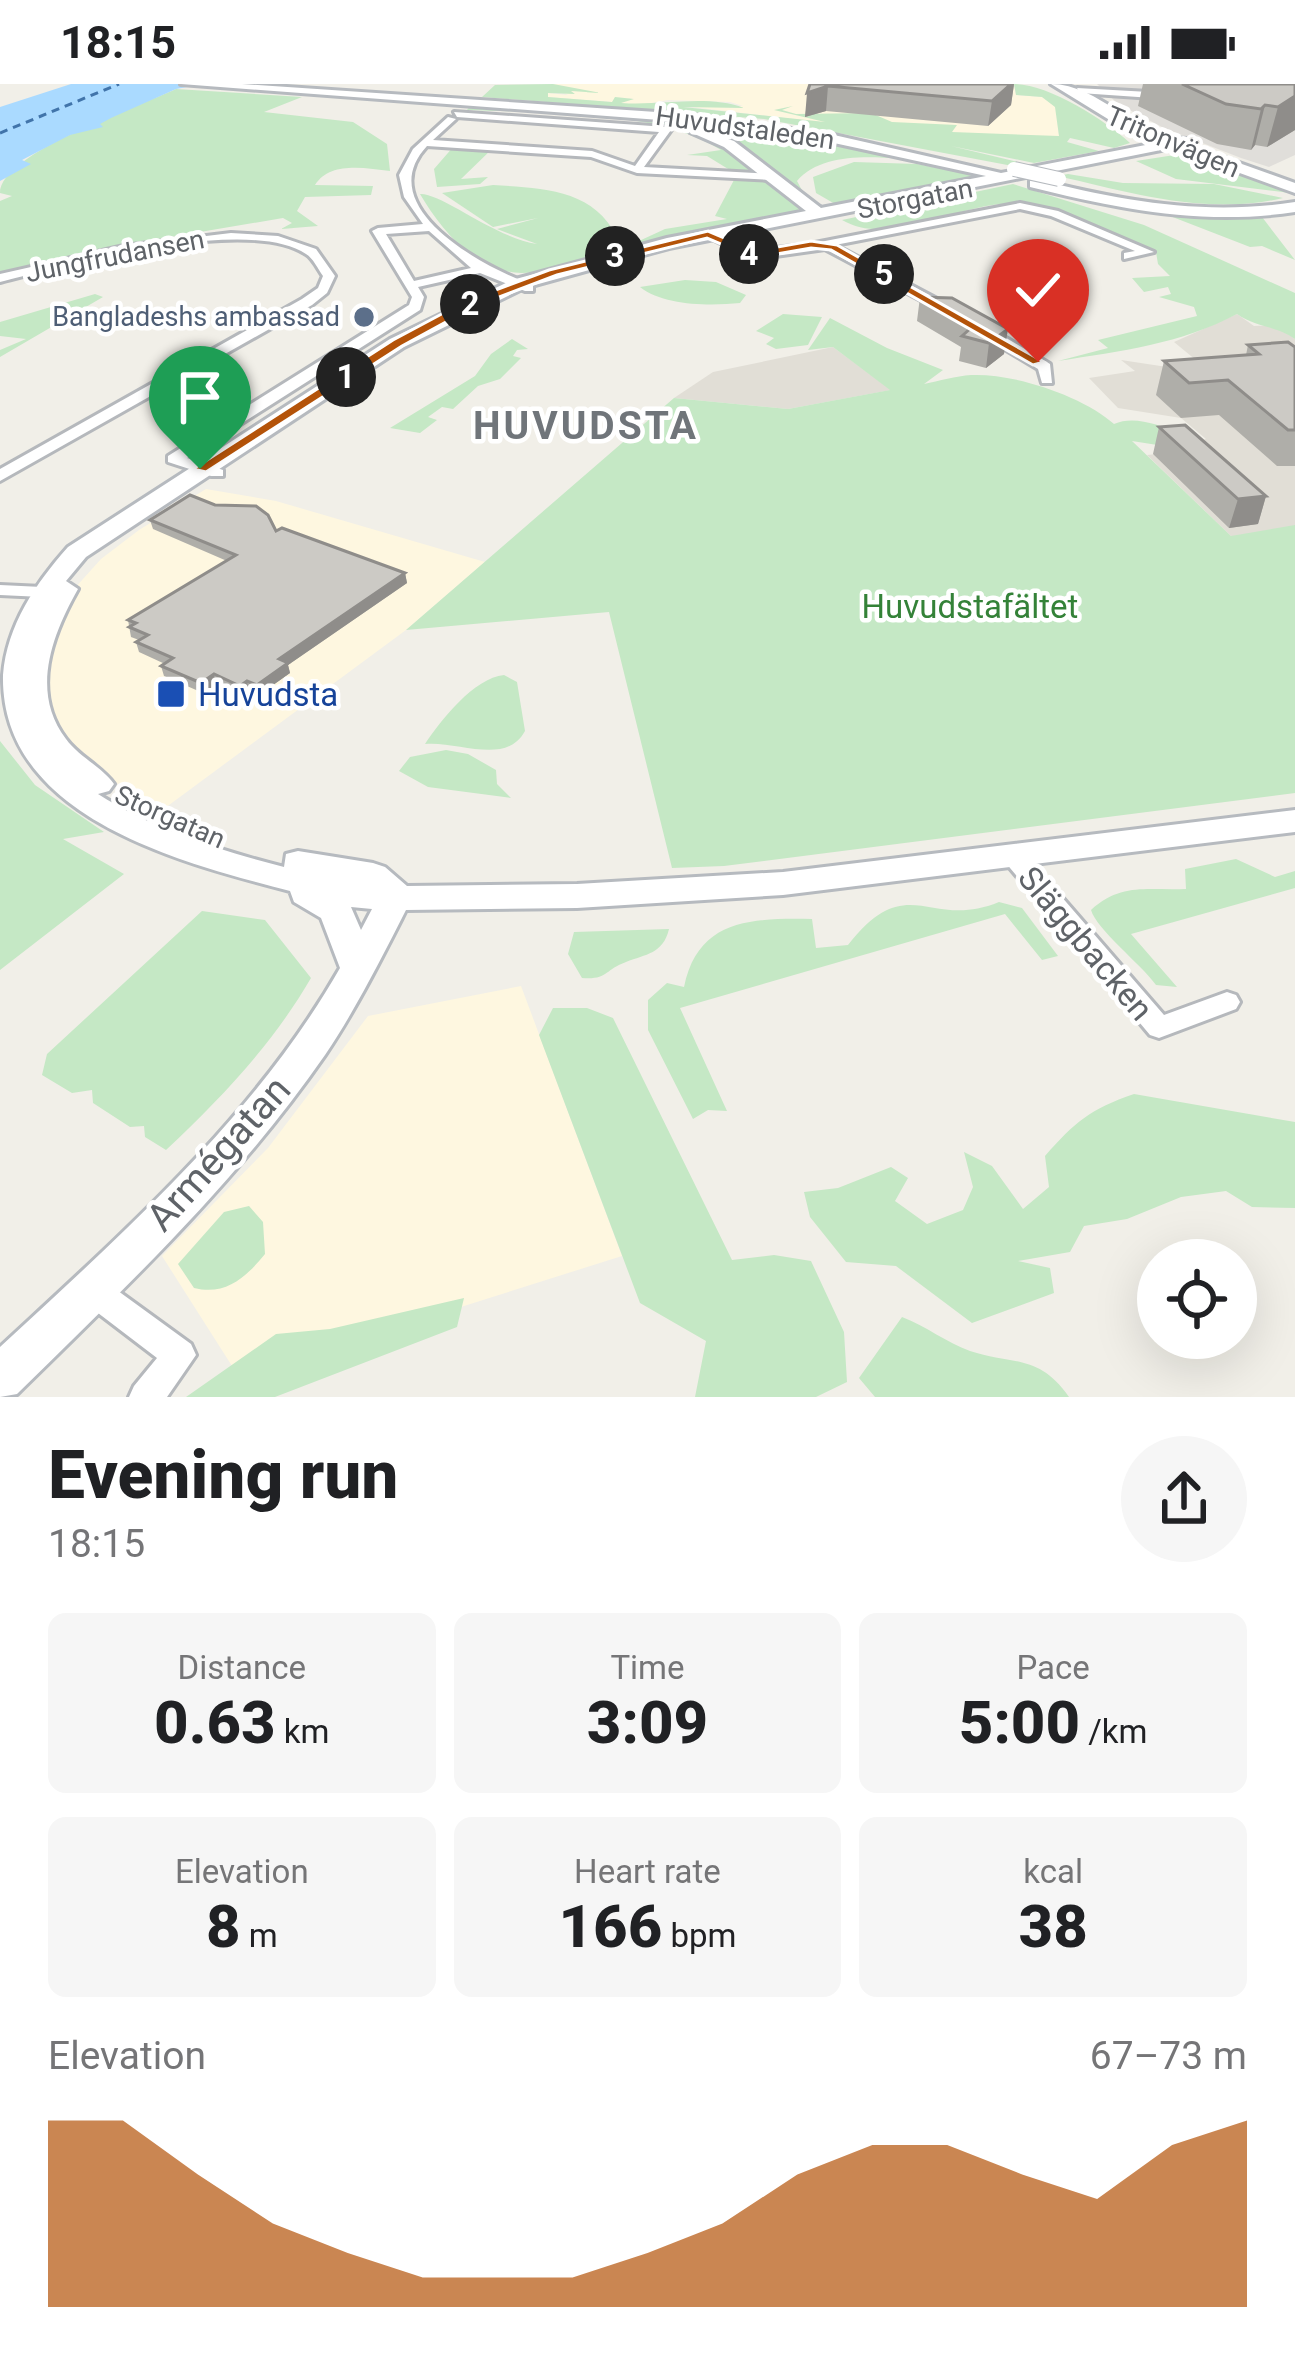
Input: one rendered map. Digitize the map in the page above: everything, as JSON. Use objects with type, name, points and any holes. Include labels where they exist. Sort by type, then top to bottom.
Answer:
[{"type":"street","name":"Huvudstaleden","points":[[187,84],[696,114],[842,134],[1210,206],[1295,202]]},
{"type":"street","points":[[244,84],[338,93]]},
{"type":"street","name":"Tritonvägen","points":[[1057,84],[1119,123],[1295,184]]},
{"type":"street","points":[[1076,87],[1183,97]]},
{"type":"street","name":"Tritonvägen","points":[[1076,87],[1178,145]]},
{"type":"street","name":"Huvudstaleden","points":[[338,93],[748,126],[994,172],[1169,214],[1231,216],[1295,202]]},
{"type":"street","points":[[522,105],[704,131],[818,213]]},
{"type":"street","points":[[523,286],[451,249],[406,193],[404,173],[427,143],[454,116],[665,130],[637,170]]},
{"type":"street","points":[[540,149],[565,123]]},
{"type":"street","points":[[1119,123],[1143,141],[1137,149]]},
{"type":"street","points":[[427,143],[646,157]]},
{"type":"street","name":"Storgatan","points":[[357,967],[336,911],[326,902],[110,815],[61,783],[38,760],[12,716],[7,682],[13,641],[38,600],[209,471],[397,343],[523,286],[711,236],[1137,149],[1178,145]]},
{"type":"street","name":"Storgatan","points":[[711,236],[1178,145]]},
{"type":"street","points":[[592,154],[637,170],[773,177]]},
{"type":"street","points":[[711,236],[754,255],[1020,206],[1054,213],[1148,252],[1128,256]]},
{"type":"street","points":[[209,471],[174,460],[415,308],[418,297],[378,231],[433,227]]},
{"type":"street","name":"Jungfrudansen","points":[[0,278],[141,246],[238,237],[282,242],[315,254],[326,264],[328,283],[314,298],[0,476]]},
{"type":"street","points":[[819,244],[870,266],[1038,362],[1047,380]]},
{"type":"street","points":[[412,285],[482,268]]},
{"type":"street","points":[[0,590],[38,600]]},
{"type":"street","name":"Storgatan","points":[[38,600],[31,685],[43,730],[79,772],[131,805],[182,828],[241,849],[374,875],[396,896]]},
{"type":"street","name":"Storgatan","points":[[239,867],[363,898],[614,897],[786,885],[1295,821]]},
{"type":"street","name":"Släggbacken","points":[[1013,856],[1159,1028],[1227,1002]]},
{"type":"street","name":"Armégatan","points":[[0,1378],[92,1290],[274,1096],[317,1038],[396,896]]},
{"type":"street","points":[[92,1290],[180,1354],[146,1397]]},
{"type":"shaded area","points":[[1014,84],[1016,95],[1042,97],[1056,107],[1059,137],[888,130],[683,106],[743,106],[730,102],[668,100],[641,105],[619,103],[632,98],[612,102],[547,97],[547,93],[568,95],[550,87]]},
{"type":"shaded area","points":[[1097,84],[1295,84],[1295,155],[1269,167],[1241,158],[1164,128],[1118,104]]},
{"type":"shaded area","points":[[1237,314],[1254,326],[1275,325],[1295,339],[1295,536],[1231,536],[1147,455],[1178,452],[1206,439],[1181,418],[1118,408],[1089,378],[1135,371],[1121,360],[1233,377],[1208,370],[1174,342]]},
{"type":"shaded area","points":[[833,347],[891,390],[788,409],[674,398],[713,372]]},
{"type":"shaded area","points":[[206,489],[276,501],[485,562],[406,630],[165,808],[105,777],[57,730],[46,710],[47,643],[74,589],[101,559]]},
{"type":"shaded area","points":[[521,986],[622,1256],[239,1377],[162,1256],[268,1148],[368,1016]]},
{"type":"green space","points":[[553,84],[601,93],[571,91],[575,94],[548,93],[548,97],[612,102],[615,97],[634,99],[621,103],[637,104],[715,102],[744,108],[683,107],[825,122],[774,110],[793,106],[782,110],[871,113],[892,122],[957,125],[952,132],[1059,136],[1055,107],[1042,97],[1016,95],[1014,84],[1043,90],[1075,105],[1130,143],[1114,148],[1070,138],[1067,142],[1099,151],[1034,163],[951,146],[1030,165],[1018,167],[764,119],[482,97],[495,85]]},
{"type":"green space","points":[[176,89],[302,97],[264,112],[353,122],[387,144],[390,171],[349,168],[322,177],[315,185],[373,186],[371,195],[305,197],[297,211],[318,226],[281,229],[292,223],[283,218],[129,244],[0,273],[0,201],[12,196],[0,193],[6,178],[46,147]]},
{"type":"green space","points":[[471,105],[647,119],[700,133],[755,167],[804,209],[644,245],[639,241],[665,229],[727,219],[715,216],[734,180],[733,172],[707,156],[687,155],[721,150],[695,137],[632,120],[467,110]]},
{"type":"green space","points":[[659,118],[836,142],[925,161],[840,159],[797,181],[805,196],[727,138]]},
{"type":"green space","points":[[454,146],[493,148],[461,179],[488,177],[480,184],[437,187],[434,169]]},
{"type":"green space","points":[[1181,154],[1291,193],[1176,179],[1136,161]]},
{"type":"green space","points":[[854,162],[917,164],[979,176],[835,204],[816,193],[813,177]]},
{"type":"green space","points":[[1058,176],[1123,183],[1214,184],[1283,198],[1226,205],[1198,203]]},
{"type":"green space","points":[[1013,184],[1144,225],[1295,293],[1295,339],[1237,314],[1172,339],[1058,361],[1108,348],[1098,340],[1197,316],[1194,307],[1159,297],[1171,294],[1168,287],[1144,292],[1132,278],[1170,276],[1158,264],[1156,252],[1069,216],[1015,204],[972,209],[904,227],[862,228],[842,220]]},
{"type":"green space","points":[[493,185],[547,190],[580,200],[607,221],[617,237],[588,244],[600,245],[607,253],[552,268],[514,273],[497,269],[452,238],[420,194],[504,234],[537,244],[497,229],[538,218],[493,227],[442,193]]},
{"type":"green space","points":[[1170,216],[1262,217],[1295,260],[1262,246],[1250,247]]},
{"type":"green space","points":[[685,280],[716,282],[746,295],[740,303],[688,303],[640,287]]},
{"type":"green space","points":[[95,294],[103,297],[0,357],[0,350],[26,339],[0,336],[0,322]]},
{"type":"green space","points":[[783,314],[822,317],[808,345],[776,349],[766,344],[774,338],[756,331]]},
{"type":"green space","name":"Huvudstafältet","points":[[830,318],[943,370],[924,384],[971,375],[1007,378],[1066,396],[1114,424],[1138,421],[1179,433],[1170,447],[1132,441],[1231,536],[1295,525],[1295,793],[724,866],[672,868],[609,612],[406,630],[674,398],[788,409],[890,390],[833,347],[808,350]]},
{"type":"green space","points":[[512,339],[528,349],[517,350],[513,356],[521,358],[500,379],[478,386],[453,409],[442,407],[428,417],[437,420],[420,433],[390,428],[475,376],[491,354]]},
{"type":"green space","points":[[504,675],[517,682],[525,731],[517,741],[494,750],[425,744],[470,692]]},
{"type":"green space","points":[[0,741],[35,785],[104,832],[63,839],[124,874],[0,970]]},
{"type":"green space","points":[[446,750],[468,754],[496,770],[497,784],[511,798],[428,787],[399,771],[410,757]]},
{"type":"green space","points":[[1236,859],[1275,877],[1295,871],[1295,888],[1131,934],[1177,987],[1156,985],[1091,910],[1125,892],[1186,889],[1185,869]]},
{"type":"green space","points":[[999,902],[1022,908],[1058,956],[1042,960],[1005,914],[680,1008],[727,1111],[708,1110],[693,1119],[648,1030],[648,1000],[667,983],[684,987],[701,948],[715,935],[748,922],[812,919],[816,948],[848,945],[869,922],[904,905],[954,910]]},
{"type":"green space","points":[[202,911],[265,920],[311,978],[245,1069],[166,1150],[145,1137],[144,1126],[130,1127],[93,1103],[92,1090],[72,1093],[42,1075],[47,1054]]},
{"type":"green space","points":[[669,929],[663,944],[653,952],[597,977],[582,978],[568,954],[574,932]]},
{"type":"green space","points":[[553,1008],[587,1008],[613,1018],[732,1260],[774,1255],[811,1261],[844,1332],[847,1382],[816,1397],[695,1397],[706,1341],[640,1303],[539,1035]]},
{"type":"green space","points":[[1134,1094],[1295,1122],[1295,1208],[1252,1207],[1226,1191],[1181,1197],[1127,1219],[1084,1226],[1070,1252],[1018,1261],[1050,1268],[1054,1293],[972,1323],[896,1266],[846,1262],[810,1217],[804,1192],[838,1188],[891,1167],[908,1178],[895,1201],[927,1224],[963,1210],[973,1187],[964,1152],[992,1166],[1023,1209],[1049,1187],[1045,1156],[1065,1134],[1094,1111]]},
{"type":"green space","points":[[249,1206],[263,1222],[265,1254],[226,1287],[194,1288],[178,1264],[224,1212]]},
{"type":"green space","points":[[464,1298],[457,1327],[275,1397],[186,1397],[276,1334],[330,1329]]},
{"type":"green space","points":[[902,1317],[970,1351],[1036,1367],[1069,1397],[875,1397],[859,1378]]},
{"type":"water","points":[[71,84],[204,84],[176,89],[111,118],[100,124],[103,127],[70,135],[22,160],[31,164],[0,181],[0,107]]},
{"type":"building","points":[[810,84],[1011,84],[992,101],[828,86],[807,93]]},
{"type":"building","points":[[1182,84],[1295,84],[1295,96],[1278,107],[1261,109],[1226,104]]},
{"type":"building","points":[[920,297],[952,298],[1008,329],[989,343],[962,336],[972,327]]},
{"type":"building","points":[[1288,342],[1295,347],[1295,430],[1288,430],[1228,380],[1189,383],[1164,361],[1259,354],[1248,345]]},
{"type":"building","points":[[1185,425],[1266,496],[1238,499],[1159,427]]},
{"type":"building","points":[[190,495],[215,505],[256,506],[268,515],[276,531],[282,528],[405,573],[279,659],[288,663],[257,685],[247,681],[240,686],[214,674],[201,683],[161,666],[173,658],[136,642],[148,635],[129,627],[136,623],[128,620],[236,555],[150,520]]},
{"type":"ferry route","points":[[0,133],[119,84]]},
{"type":"place","name":"Bangladeshs ambassad","points":[[364,317]]},
{"type":"place","name":"Huvudsta","points":[[171,694]]},
{"type":"district","name":"HUVUDSTA","points":[[586,425]]},
{"type":"route","points":[[200,469],[397,343],[471,304],[553,272],[708,234],[754,255],[811,244],[833,247],[1038,362]]}]
